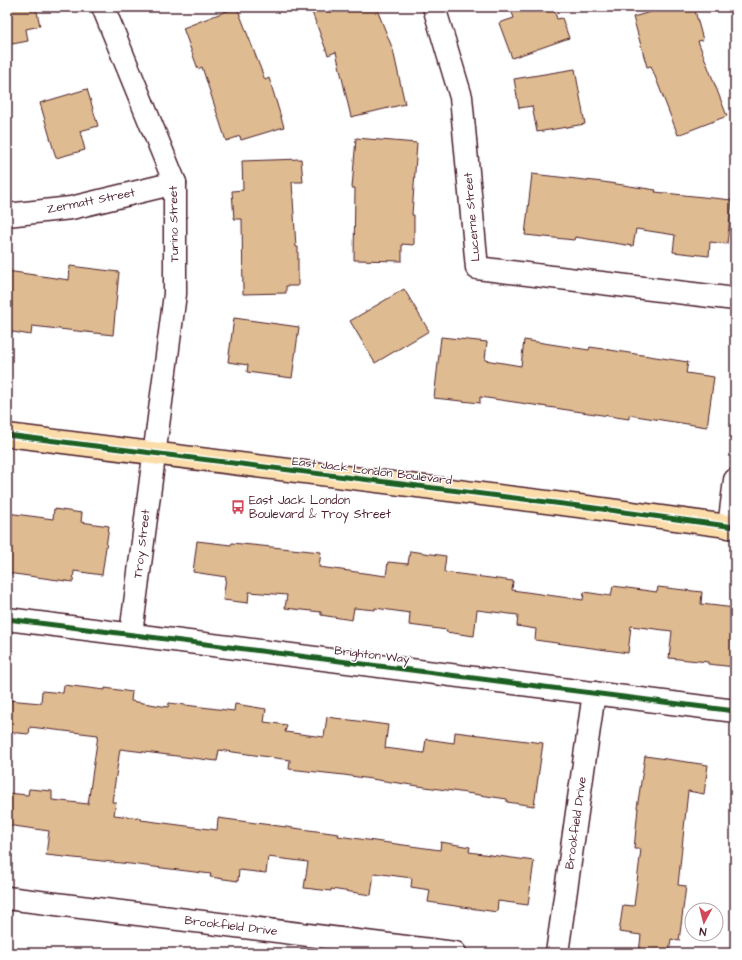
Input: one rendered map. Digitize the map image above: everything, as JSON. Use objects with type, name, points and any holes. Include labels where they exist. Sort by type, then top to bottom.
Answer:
[{"type":"main road","name":"East Jack London Boulevard","points":[[7,434],[579,506],[732,527]]},
{"type":"street","name":"Turino Street","points":[[103,7],[175,183],[175,294],[153,453]]},
{"type":"street","name":"Lucerne Street","points":[[434,7],[461,97],[477,268],[735,299]]},
{"type":"street","name":"Zermatt Street","points":[[7,215],[71,208],[175,183]]},
{"type":"street","name":"Troy Street","points":[[131,634],[153,453]]},
{"type":"street","points":[[732,527],[735,480]]},
{"type":"street","name":"Brighton Way","points":[[7,619],[735,711]]},
{"type":"street","name":"Brookfield Drive","points":[[557,953],[594,693]]},
{"type":"street","name":"Brookfield Drive","points":[[7,898],[455,953]]},
{"type":"building","points":[[7,7],[36,7],[40,26],[26,29],[28,41],[7,45]]},
{"type":"building","points":[[237,7],[265,80],[269,78],[284,127],[241,140],[240,136],[226,141],[202,67],[198,69],[183,28]]},
{"type":"building","points":[[310,7],[376,7],[393,50],[405,104],[351,117],[336,52],[328,55]]},
{"type":"building","points":[[510,7],[553,7],[557,19],[562,18],[569,38],[512,58],[499,23],[514,18]]},
{"type":"building","points":[[668,7],[694,7],[703,40],[698,41],[727,116],[678,135],[651,66],[647,67],[633,17]]},
{"type":"building","points":[[575,69],[585,124],[537,132],[532,106],[519,108],[514,79]]},
{"type":"building","points":[[87,89],[98,126],[80,131],[85,150],[56,158],[40,103]]},
{"type":"building","points":[[356,138],[417,143],[412,215],[414,215],[414,245],[402,244],[402,261],[354,260],[355,188],[352,188]]},
{"type":"building","points":[[301,159],[303,182],[292,182],[296,247],[298,247],[298,286],[286,286],[286,293],[243,294],[242,219],[234,219],[232,191],[243,190],[242,161]]},
{"type":"building","points":[[532,174],[603,182],[656,190],[655,192],[732,200],[727,244],[710,242],[709,256],[673,252],[675,235],[636,229],[633,246],[575,237],[574,240],[525,235]]},
{"type":"building","points":[[70,266],[119,272],[113,335],[32,326],[31,335],[7,331],[7,271],[69,280]]},
{"type":"building","points":[[404,289],[429,331],[375,363],[350,321]]},
{"type":"building","points":[[234,318],[299,327],[292,378],[247,372],[248,365],[228,362]]},
{"type":"building","points":[[441,337],[487,342],[485,360],[521,366],[524,340],[589,350],[590,347],[688,362],[686,373],[714,377],[707,427],[629,415],[629,419],[480,397],[480,403],[434,398]]},
{"type":"building","points":[[54,509],[82,513],[81,522],[109,526],[102,575],[74,571],[73,582],[7,573],[7,513],[53,519]]},
{"type":"building","points":[[197,541],[321,552],[319,567],[386,576],[388,562],[408,564],[410,551],[446,556],[444,572],[513,581],[512,590],[583,600],[584,592],[611,596],[613,586],[657,592],[658,587],[702,592],[701,604],[735,608],[735,667],[708,664],[708,662],[669,658],[672,631],[631,626],[628,653],[535,640],[536,629],[517,626],[518,615],[477,610],[474,636],[446,632],[447,630],[409,625],[410,613],[375,608],[375,610],[354,608],[352,620],[321,615],[321,612],[285,608],[287,595],[249,592],[248,603],[223,600],[226,577],[193,572]]},
{"type":"building","points":[[64,685],[105,690],[105,688],[132,692],[131,701],[168,707],[169,703],[234,711],[235,704],[266,709],[264,722],[287,725],[285,732],[324,737],[327,717],[388,725],[385,748],[424,753],[426,739],[454,743],[455,732],[543,743],[534,806],[507,802],[507,799],[344,775],[289,769],[290,760],[219,750],[217,761],[120,749],[112,802],[116,802],[114,815],[141,818],[141,820],[217,830],[218,818],[339,834],[338,836],[440,850],[441,842],[470,847],[469,852],[534,861],[528,905],[498,901],[497,912],[428,902],[430,890],[411,887],[412,878],[374,873],[371,895],[331,889],[331,891],[304,888],[308,862],[268,857],[266,873],[239,870],[238,881],[210,877],[211,874],[46,855],[49,831],[7,825],[7,793],[28,795],[29,789],[52,791],[52,800],[88,804],[98,735],[30,727],[29,734],[7,732],[7,700],[41,703],[42,691],[63,693]]},
{"type":"building","points":[[645,756],[708,765],[704,794],[688,791],[678,885],[686,886],[679,941],[671,939],[669,953],[639,953],[641,935],[619,932],[623,905],[634,906],[641,849],[634,849],[637,808]]},
{"type":"cycle path","points":[[7,435],[587,507],[735,527]]},
{"type":"cycle path","points":[[7,619],[735,711]]},
{"type":"place","name":"East Jack London Boulevard & Troy Street","points":[[238,507]]}]
